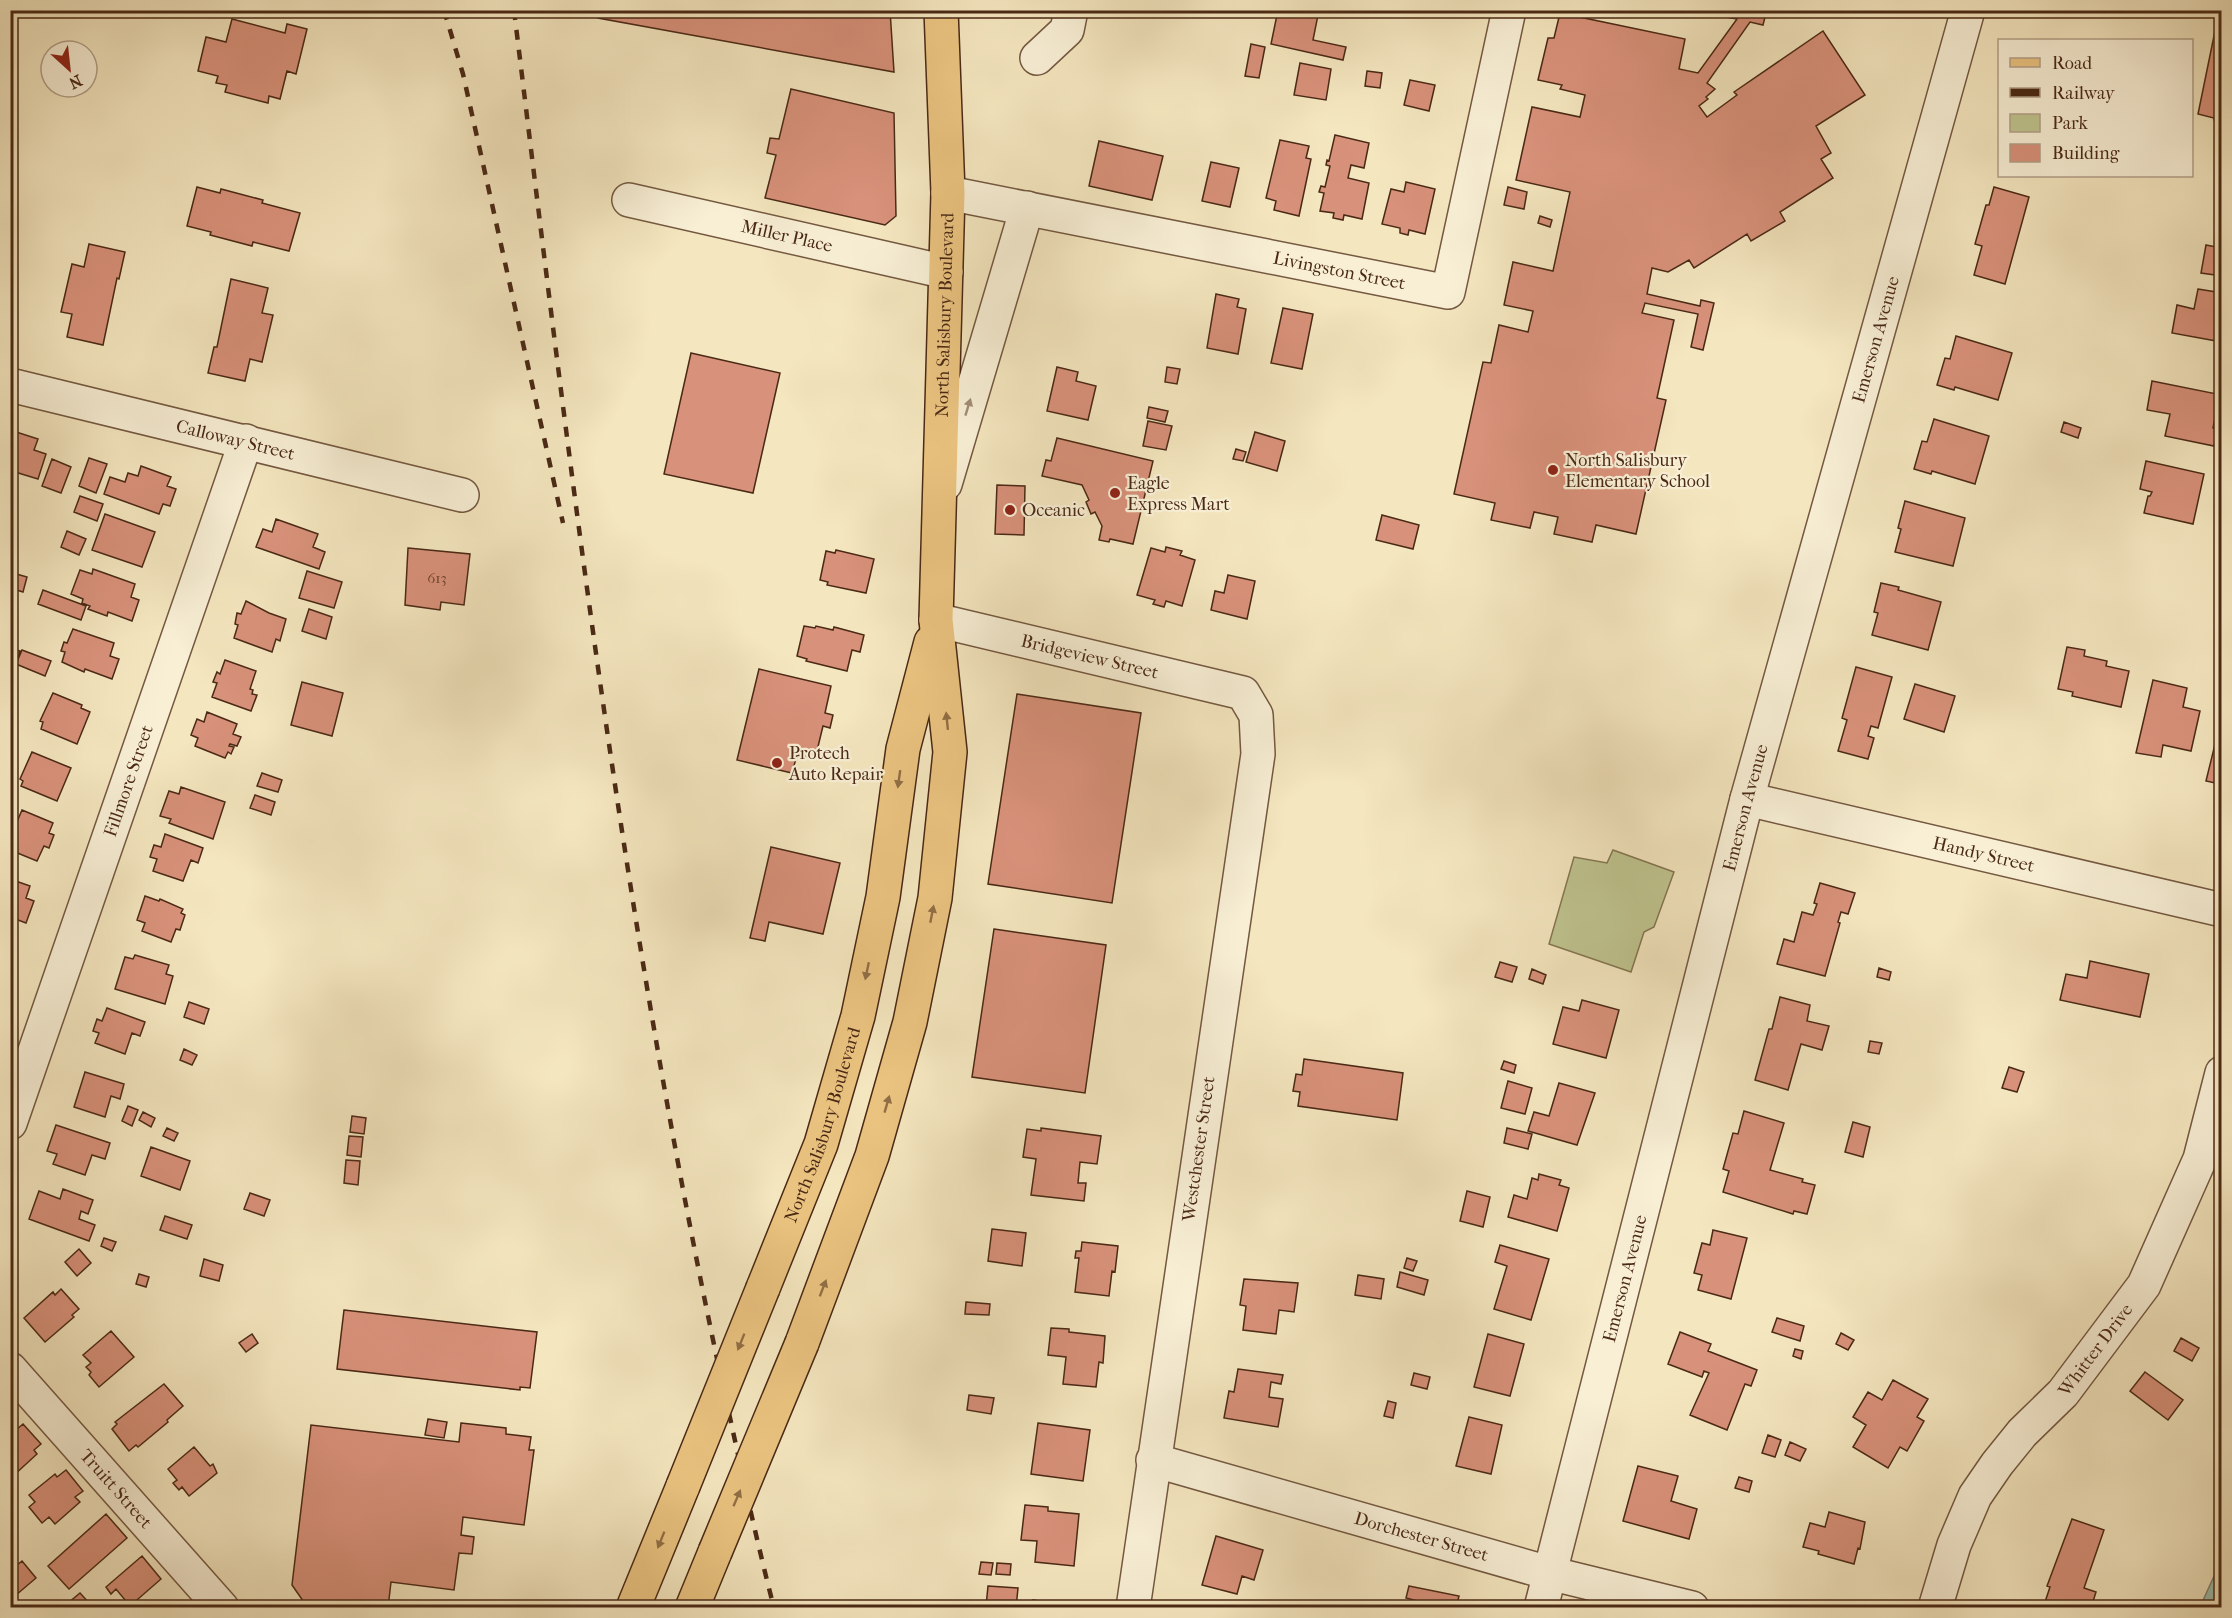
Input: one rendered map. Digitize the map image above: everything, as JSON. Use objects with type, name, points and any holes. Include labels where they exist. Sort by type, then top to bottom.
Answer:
[{"type":"main road","name":"North Salisbury Boulevard","points":[[692,1608],[802,1343],[872,1156],[910,1022],[935,898],[950,752],[936,620],[948,193],[941,10]]},
{"type":"main road","name":"North Salisbury Boulevard","points":[[633,1608],[821,1144],[858,1016],[883,897],[903,749],[936,620]]},
{"type":"street","points":[[1037,58],[1067,30],[1071,10]]},
{"type":"street","name":"Livingston Street","points":[[948,193],[1448,292],[1509,10]]},
{"type":"street","name":"Emerson Avenue","points":[[1541,1608],[1747,799],[1968,10]]},
{"type":"street","name":"Miller Place","points":[[629,200],[946,272]]},
{"type":"street","points":[[939,503],[1027,208]]},
{"type":"street","name":"Calloway Street","points":[[10,385],[462,495]]},
{"type":"street","name":"Fillmore Street","points":[[10,1123],[246,441]]},
{"type":"street","name":"Bridgeview Street","points":[[936,620],[1243,693]]},
{"type":"street","name":"Westchester Street","points":[[1133,1608],[1258,754],[1256,715],[1243,693]]},
{"type":"street","name":"Handy Street","points":[[1747,799],[2222,910]]},
{"type":"street","name":"Whitter Drive","points":[[1935,1608],[1954,1545],[1975,1496],[2022,1433],[2063,1393],[2144,1285],[2200,1160],[2222,1073]]},
{"type":"street","name":"Truitt Street","points":[[10,1369],[222,1608]]},
{"type":"street","name":"Dorchester Street","points":[[1153,1460],[1549,1573],[1692,1608]]},
{"type":"green space","points":[[1613,850],[1674,872],[1654,927],[1644,932],[1631,972],[1549,944],[1574,857],[1607,863]]},
{"type":"shaded area","points":[[2221,1571],[2221,1607],[2200,1607],[2215,1574]]},
{"type":"building","points":[[597,10],[890,10],[894,72],[598,18]]},
{"type":"building","points":[[1278,10],[1319,10],[1313,40],[1346,47],[1343,60],[1271,44]]},
{"type":"building","points":[[1726,10],[1756,10],[1766,13],[1763,25],[1750,22],[1707,83],[1715,89],[1699,106],[1707,117],[1737,95],[1734,92],[1823,31],[1865,95],[1816,126],[1831,153],[1821,159],[1833,178],[1780,212],[1785,221],[1751,241],[1747,234],[1694,268],[1689,260],[1668,272],[1652,268],[1647,294],[1700,306],[1701,300],[1714,303],[1703,350],[1691,347],[1698,314],[1645,303],[1642,313],[1674,320],[1657,398],[1666,400],[1636,534],[1596,525],[1592,542],[1554,534],[1558,517],[1534,512],[1530,528],[1491,520],[1495,503],[1454,494],[1483,362],[1491,363],[1499,325],[1528,332],[1533,311],[1504,305],[1513,262],[1553,271],[1570,192],[1516,180],[1532,107],[1580,117],[1585,95],[1560,89],[1562,85],[1538,80],[1548,38],[1554,38],[1560,13],[1685,39],[1679,69],[1698,73],[1737,19],[1725,17]]},
{"type":"building","points":[[232,19],[285,33],[287,24],[307,29],[296,74],[287,71],[280,99],[269,96],[268,103],[225,92],[227,85],[216,83],[218,76],[198,71],[206,37],[226,42]]},
{"type":"building","points":[[2215,31],[2222,33],[2222,122],[2198,114]]},
{"type":"building","points":[[1251,44],[1265,47],[1259,78],[1245,76]]},
{"type":"building","points":[[1300,63],[1331,69],[1326,100],[1294,95]]},
{"type":"building","points":[[1367,71],[1382,73],[1380,88],[1365,86]]},
{"type":"building","points":[[1410,80],[1435,85],[1429,111],[1404,105]]},
{"type":"building","points":[[791,89],[894,113],[896,216],[885,225],[765,198],[776,155],[767,153],[770,138],[779,139]]},
{"type":"building","points":[[1335,135],[1369,143],[1364,168],[1351,165],[1348,178],[1369,183],[1362,219],[1344,215],[1343,220],[1333,218],[1334,213],[1320,211],[1324,193],[1319,192],[1321,186],[1325,187],[1330,166],[1326,165]]},
{"type":"building","points":[[1280,140],[1309,146],[1306,158],[1311,159],[1299,216],[1274,210],[1276,201],[1266,198]]},
{"type":"building","points":[[1099,141],[1163,156],[1152,200],[1089,186]]},
{"type":"building","points":[[1211,162],[1239,168],[1230,207],[1202,201]]},
{"type":"building","points":[[1406,182],[1435,189],[1425,234],[1409,230],[1408,235],[1400,233],[1400,228],[1382,224],[1391,189],[1404,192]]},
{"type":"building","points":[[197,187],[220,193],[221,189],[300,213],[289,251],[253,242],[252,246],[210,235],[211,232],[187,226]]},
{"type":"building","points":[[1508,187],[1527,192],[1524,209],[1504,205]]},
{"type":"building","points":[[1994,187],[2029,197],[2005,284],[1974,275],[1982,246],[1975,244],[1986,205],[1989,205]]},
{"type":"building","points":[[1540,216],[1552,220],[1550,227],[1538,223]]},
{"type":"building","points":[[89,244],[125,252],[103,345],[67,337],[72,314],[61,312],[72,264],[84,267]]},
{"type":"building","points":[[2206,245],[2222,248],[2222,276],[2201,273]]},
{"type":"building","points":[[231,279],[268,288],[262,313],[273,315],[262,362],[250,359],[245,381],[208,373],[214,347],[217,347]]},
{"type":"building","points":[[2198,289],[2222,293],[2222,342],[2172,333],[2177,305],[2194,309]]},
{"type":"building","points":[[1216,294],[1239,299],[1237,307],[1246,309],[1238,354],[1207,348]]},
{"type":"building","points":[[1283,308],[1313,314],[1302,369],[1271,363]]},
{"type":"building","points":[[1956,336],[2012,353],[1998,400],[1955,387],[1954,390],[1937,385],[1945,358],[1950,359]]},
{"type":"building","points":[[691,353],[780,373],[753,493],[664,474]]},
{"type":"building","points":[[1057,367],[1078,372],[1076,381],[1096,386],[1088,420],[1047,411]]},
{"type":"building","points":[[1167,367],[1180,369],[1177,384],[1165,382]]},
{"type":"building","points":[[2152,381],[2222,395],[2222,414],[2216,413],[2213,428],[2218,429],[2214,446],[2165,436],[2170,414],[2147,410]]},
{"type":"building","points":[[1149,407],[1168,411],[1165,422],[1147,418]]},
{"type":"building","points":[[1934,419],[1989,436],[1975,484],[1932,471],[1931,474],[1914,469],[1922,441],[1927,442]]},
{"type":"building","points":[[1148,421],[1172,426],[1166,450],[1143,446]]},
{"type":"building","points":[[2064,422],[2081,428],[2078,438],[2061,432]]},
{"type":"building","points":[[10,430],[38,439],[34,450],[46,454],[38,479],[15,472],[10,485]]},
{"type":"building","points":[[1255,432],[1285,441],[1277,471],[1246,462]]},
{"type":"building","name":"Eagle Express Mart","points":[[1057,438],[1153,461],[1133,544],[1110,539],[1109,542],[1099,540],[1102,526],[1095,512],[1091,514],[1086,502],[1089,500],[1082,485],[1042,476],[1046,460],[1051,461]]},
{"type":"building","points":[[1236,449],[1246,452],[1243,461],[1233,459]]},
{"type":"building","points":[[89,458],[107,464],[96,493],[79,486]]},
{"type":"building","points":[[52,459],[71,467],[61,493],[42,486]]},
{"type":"building","points":[[2146,461],[2204,474],[2193,524],[2144,513],[2148,496],[2152,492],[2140,489]]},
{"type":"building","points":[[141,466],[171,477],[167,486],[176,489],[170,506],[163,504],[159,514],[104,494],[110,477],[125,482],[128,473],[138,476]]},
{"type":"building","name":"Oceanic","points":[[997,485],[1025,486],[1024,535],[995,534]]},
{"type":"building","points":[[80,496],[103,504],[97,521],[74,512]]},
{"type":"building","points":[[1905,501],[1965,518],[1953,566],[1895,552]]},
{"type":"building","points":[[105,514],[155,532],[142,567],[92,550]]},
{"type":"building","points":[[1382,515],[1419,525],[1413,549],[1376,540]]},
{"type":"building","points":[[276,519],[318,534],[313,547],[325,552],[319,569],[256,547],[263,529],[272,532]]},
{"type":"building","points":[[67,531],[86,539],[79,555],[61,547]]},
{"type":"building","points":[[1166,547],[1182,551],[1180,555],[1195,560],[1182,606],[1166,601],[1164,607],[1153,604],[1155,600],[1137,595],[1151,548],[1165,552]]},
{"type":"building","points":[[408,548],[470,554],[464,605],[441,602],[440,610],[405,605]]},
{"type":"building","points":[[836,550],[874,559],[866,593],[827,585],[828,582],[820,580],[826,551],[835,553]]},
{"type":"building","points":[[93,569],[135,584],[131,597],[139,600],[132,621],[108,612],[107,616],[88,609],[90,606],[82,603],[83,599],[71,594],[80,570],[92,574]]},
{"type":"building","points":[[307,571],[342,582],[334,608],[299,598]]},
{"type":"building","points":[[13,573],[27,577],[23,592],[10,588]]},
{"type":"building","points":[[1228,575],[1255,581],[1247,619],[1211,610],[1215,591],[1224,593]]},
{"type":"building","points":[[1881,583],[1941,602],[1928,650],[1872,635],[1878,613],[1874,612]]},
{"type":"building","points":[[43,590],[86,606],[81,620],[38,604]]},
{"type":"building","points":[[246,601],[286,619],[280,641],[276,639],[272,652],[234,638],[238,625],[235,624],[237,613],[241,614]]},
{"type":"building","points":[[309,609],[332,617],[326,639],[302,631]]},
{"type":"building","points":[[804,626],[833,630],[834,627],[864,635],[860,652],[852,650],[847,671],[806,661],[807,659],[797,656]]},
{"type":"building","points":[[73,629],[114,643],[110,656],[119,659],[112,679],[85,669],[84,672],[62,662],[65,652],[61,651],[64,642],[67,643]]},
{"type":"building","points":[[2067,647],[2085,650],[2084,656],[2107,661],[2106,666],[2129,671],[2121,707],[2072,696],[2073,692],[2058,689]]},
{"type":"building","points":[[10,648],[20,651],[17,662],[10,660]]},
{"type":"building","points":[[22,650],[51,661],[45,676],[16,664]]},
{"type":"building","points":[[225,660],[256,671],[250,689],[253,690],[252,694],[257,695],[251,711],[212,697],[217,683],[213,682],[217,672],[220,674]]},
{"type":"building","points":[[1856,667],[1892,677],[1878,728],[1871,726],[1868,736],[1874,738],[1868,759],[1838,751],[1847,720],[1842,718]]},
{"type":"building","points":[[759,669],[831,686],[825,713],[833,715],[830,728],[823,726],[815,759],[797,755],[792,773],[737,760]]},
{"type":"building","points":[[2153,680],[2187,688],[2183,707],[2200,711],[2191,751],[2163,745],[2161,757],[2136,753]]},
{"type":"building","points":[[302,682],[343,693],[332,736],[291,725]]},
{"type":"building","points":[[1915,684],[1955,696],[1944,732],[1904,719]]},
{"type":"building","points":[[53,693],[82,705],[81,708],[90,712],[77,744],[41,729],[43,722],[40,721]]},
{"type":"building","points":[[1017,694],[1141,713],[1112,903],[988,884]]},
{"type":"building","points":[[2221,711],[2222,791],[2218,790],[2220,784],[2206,781]]},
{"type":"building","points":[[207,712],[237,724],[233,734],[241,737],[237,746],[230,744],[229,746],[234,747],[231,754],[228,752],[225,758],[195,746],[198,738],[191,735],[197,719],[204,722]]},
{"type":"building","points":[[32,752],[71,768],[57,801],[21,786],[23,781],[20,779]]},
{"type":"building","points":[[262,773],[282,780],[278,792],[257,786]]},
{"type":"building","points":[[181,787],[225,802],[213,839],[169,823],[171,819],[160,816],[169,791],[179,794]]},
{"type":"building","points":[[255,795],[275,802],[271,815],[250,808]]},
{"type":"building","points":[[22,810],[53,823],[49,833],[54,835],[49,848],[44,846],[37,861],[10,850],[10,829],[13,831]]},
{"type":"building","points":[[165,834],[203,848],[198,863],[191,860],[183,881],[153,871],[157,859],[150,857],[154,845],[161,847]]},
{"type":"building","points":[[771,847],[840,863],[823,934],[769,922],[765,941],[750,938]]},
{"type":"building","points":[[10,879],[30,886],[26,898],[34,901],[26,923],[10,917]]},
{"type":"building","points":[[1820,883],[1855,893],[1848,914],[1841,912],[1825,976],[1777,964],[1784,939],[1794,942],[1802,912],[1813,915]]},
{"type":"building","points":[[145,896],[159,901],[160,899],[183,909],[181,913],[185,915],[180,930],[176,929],[171,942],[142,931],[145,923],[137,920]]},
{"type":"building","points":[[994,929],[1106,945],[1085,1093],[972,1077]]},
{"type":"building","points":[[135,955],[169,965],[166,974],[173,976],[165,1004],[115,989],[125,957],[133,959]]},
{"type":"building","points":[[2090,961],[2149,974],[2140,1017],[2060,1000],[2066,974],[2087,978]]},
{"type":"building","points":[[1500,962],[1517,967],[1512,982],[1495,977]]},
{"type":"building","points":[[1879,968],[1891,972],[1889,980],[1877,977]]},
{"type":"building","points":[[1532,969],[1546,975],[1543,984],[1529,979]]},
{"type":"building","points":[[1780,997],[1810,1005],[1807,1021],[1829,1026],[1822,1050],[1801,1044],[1788,1090],[1755,1080]]},
{"type":"building","points":[[1582,1000],[1619,1010],[1606,1058],[1553,1044],[1563,1007],[1579,1011]]},
{"type":"building","points":[[189,1002],[209,1009],[204,1024],[184,1017]]},
{"type":"building","points":[[107,1008],[145,1022],[140,1036],[132,1033],[125,1054],[95,1043],[99,1033],[93,1031],[97,1019],[102,1021]]},
{"type":"building","points":[[1870,1041],[1882,1043],[1879,1054],[1868,1052]]},
{"type":"building","points":[[184,1049],[197,1055],[192,1065],[180,1060]]},
{"type":"building","points":[[1304,1059],[1403,1073],[1397,1120],[1298,1106],[1300,1092],[1293,1091],[1296,1074],[1302,1075]]},
{"type":"building","points":[[1504,1061],[1516,1065],[1514,1073],[1501,1069]]},
{"type":"building","points":[[2009,1067],[2024,1072],[2017,1092],[2002,1088]]},
{"type":"building","points":[[85,1072],[124,1084],[120,1099],[111,1096],[105,1117],[74,1107]]},
{"type":"building","points":[[1508,1081],[1532,1088],[1525,1114],[1501,1108]]},
{"type":"building","points":[[1559,1083],[1595,1093],[1577,1145],[1528,1131],[1534,1112],[1549,1116]]},
{"type":"building","points":[[128,1106],[138,1110],[132,1126],[122,1121]]},
{"type":"building","points":[[1744,1111],[1784,1123],[1770,1170],[1803,1179],[1802,1182],[1815,1185],[1807,1214],[1794,1211],[1793,1214],[1723,1192],[1729,1171],[1723,1169],[1733,1133],[1738,1134]]},
{"type":"building","points":[[143,1112],[155,1118],[151,1127],[139,1120]]},
{"type":"building","points":[[352,1116],[366,1118],[364,1134],[350,1132]]},
{"type":"building","points":[[1853,1122],[1870,1127],[1863,1157],[1845,1152]]},
{"type":"building","points":[[56,1125],[110,1143],[105,1159],[92,1155],[85,1175],[53,1164],[57,1154],[47,1151]]},
{"type":"building","points":[[167,1128],[178,1133],[174,1141],[163,1136]]},
{"type":"building","points":[[1041,1128],[1101,1136],[1097,1164],[1080,1162],[1078,1183],[1086,1183],[1084,1201],[1031,1195],[1036,1159],[1023,1157],[1027,1129],[1041,1131]]},
{"type":"building","points":[[1507,1128],[1532,1134],[1528,1149],[1504,1143]]},
{"type":"building","points":[[349,1136],[363,1137],[361,1157],[347,1155]]},
{"type":"building","points":[[151,1147],[190,1161],[180,1190],[141,1176]]},
{"type":"building","points":[[346,1160],[360,1161],[358,1185],[344,1183]]},
{"type":"building","points":[[1539,1174],[1561,1180],[1559,1185],[1569,1188],[1557,1231],[1508,1217],[1514,1195],[1527,1199],[1532,1178],[1538,1180]]},
{"type":"building","points":[[63,1189],[93,1200],[88,1214],[81,1211],[79,1219],[95,1225],[89,1241],[29,1219],[39,1191],[60,1199]]},
{"type":"building","points":[[1467,1191],[1490,1197],[1483,1227],[1460,1221]]},
{"type":"building","points":[[250,1193],[270,1200],[264,1216],[244,1209]]},
{"type":"building","points":[[165,1216],[192,1225],[187,1239],[160,1230]]},
{"type":"building","points":[[992,1229],[1026,1233],[1022,1266],[988,1261]]},
{"type":"building","points":[[1713,1230],[1747,1238],[1731,1299],[1698,1290],[1702,1275],[1694,1273],[1702,1243],[1710,1245]]},
{"type":"building","points":[[104,1238],[116,1242],[112,1251],[101,1246]]},
{"type":"building","points":[[1082,1242],[1118,1246],[1109,1296],[1075,1292],[1079,1258],[1075,1258],[1076,1251],[1081,1251]]},
{"type":"building","points":[[1500,1245],[1549,1259],[1531,1320],[1494,1309],[1507,1266],[1495,1262]]},
{"type":"building","points":[[79,1249],[91,1263],[77,1276],[65,1262]]},
{"type":"building","points":[[1407,1258],[1417,1261],[1413,1271],[1404,1268]]},
{"type":"building","points":[[204,1259],[223,1265],[219,1281],[200,1276]]},
{"type":"building","points":[[1400,1272],[1428,1280],[1424,1295],[1397,1287]]},
{"type":"building","points":[[139,1274],[149,1277],[146,1287],[136,1284]]},
{"type":"building","points":[[1358,1275],[1384,1279],[1381,1299],[1355,1295]]},
{"type":"building","points":[[1244,1279],[1298,1283],[1294,1312],[1279,1310],[1276,1334],[1243,1330],[1246,1306],[1240,1305]]},
{"type":"building","points":[[61,1289],[79,1309],[72,1315],[74,1317],[45,1342],[24,1318],[53,1292],[55,1295]]},
{"type":"building","points":[[966,1302],[990,1304],[989,1315],[965,1314]]},
{"type":"building","points":[[344,1310],[537,1332],[530,1388],[520,1387],[520,1390],[337,1369]]},
{"type":"building","points":[[1777,1318],[1804,1326],[1800,1341],[1772,1332]]},
{"type":"building","points":[[1051,1328],[1105,1336],[1103,1363],[1099,1362],[1096,1387],[1063,1384],[1066,1357],[1048,1355]]},
{"type":"building","points":[[111,1331],[134,1357],[99,1387],[89,1375],[91,1372],[86,1367],[91,1363],[83,1355]]},
{"type":"building","points":[[1680,1332],[1711,1344],[1708,1351],[1757,1370],[1751,1386],[1745,1384],[1727,1430],[1690,1415],[1709,1373],[1704,1371],[1702,1377],[1668,1364]]},
{"type":"building","points":[[1841,1333],[1854,1340],[1848,1350],[1836,1344]]},
{"type":"building","points":[[252,1334],[258,1343],[246,1352],[239,1343]]},
{"type":"building","points":[[1488,1334],[1524,1344],[1510,1396],[1474,1387]]},
{"type":"building","points":[[2181,1338],[2199,1348],[2192,1361],[2174,1351]]},
{"type":"building","points":[[1795,1349],[1803,1351],[1801,1359],[1793,1356]]},
{"type":"building","points":[[1238,1369],[1283,1375],[1281,1384],[1271,1382],[1269,1397],[1283,1399],[1278,1427],[1224,1418],[1229,1391],[1234,1392]]},
{"type":"building","points":[[2145,1372],[2183,1400],[2168,1420],[2130,1391]]},
{"type":"building","points":[[1414,1373],[1430,1377],[1427,1389],[1411,1385]]},
{"type":"building","points":[[1893,1380],[1928,1399],[1917,1417],[1924,1421],[1907,1451],[1900,1447],[1888,1468],[1853,1447],[1866,1425],[1853,1417],[1868,1392],[1882,1400]]},
{"type":"building","points":[[164,1384],[183,1406],[138,1447],[136,1445],[129,1451],[112,1429],[117,1424],[115,1422]]},
{"type":"building","points":[[969,1395],[994,1398],[991,1414],[967,1410]]},
{"type":"building","points":[[1388,1401],[1396,1403],[1393,1418],[1384,1416]]},
{"type":"building","points":[[1469,1417],[1502,1425],[1491,1474],[1456,1466]]},
{"type":"building","points":[[428,1419],[447,1422],[444,1438],[425,1435]]},
{"type":"building","points":[[461,1423],[506,1428],[506,1434],[531,1437],[529,1450],[534,1450],[524,1525],[463,1517],[461,1535],[474,1537],[472,1554],[459,1553],[454,1590],[391,1582],[388,1608],[308,1608],[292,1585],[311,1425],[459,1442]]},
{"type":"building","points":[[1038,1423],[1090,1430],[1083,1481],[1031,1474]]},
{"type":"building","points":[[23,1424],[41,1444],[34,1450],[37,1454],[13,1476],[10,1473],[10,1431],[14,1428],[16,1430]]},
{"type":"building","points":[[1768,1435],[1781,1440],[1775,1457],[1762,1453]]},
{"type":"building","points":[[1790,1442],[1806,1449],[1800,1461],[1785,1455]]},
{"type":"building","points":[[194,1447],[210,1466],[213,1464],[217,1473],[189,1496],[182,1487],[179,1490],[173,1483],[177,1480],[168,1469]]},
{"type":"building","points":[[1638,1466],[1678,1476],[1671,1501],[1697,1509],[1689,1539],[1623,1521]]},
{"type":"building","points":[[66,1470],[83,1491],[75,1497],[80,1502],[55,1524],[49,1517],[42,1523],[29,1507],[35,1502],[29,1495],[55,1474],[57,1477]]},
{"type":"building","points":[[1739,1477],[1752,1481],[1749,1492],[1735,1488]]},
{"type":"building","points":[[1025,1505],[1048,1507],[1048,1511],[1079,1514],[1074,1566],[1035,1562],[1037,1541],[1021,1540]]},
{"type":"building","points":[[1829,1512],[1865,1522],[1860,1549],[1858,1548],[1854,1564],[1818,1554],[1819,1551],[1803,1547],[1810,1523],[1825,1527]]},
{"type":"building","points":[[106,1514],[127,1538],[69,1589],[48,1566]]},
{"type":"building","points":[[2072,1519],[2104,1530],[2084,1588],[2096,1592],[2091,1608],[2043,1608],[2050,1587],[2047,1586]]},
{"type":"building","points":[[1216,1536],[1263,1550],[1254,1580],[1242,1576],[1237,1594],[1202,1585]]},
{"type":"building","points":[[142,1556],[161,1579],[130,1606],[116,1589],[111,1594],[106,1587]]},
{"type":"building","points":[[22,1561],[36,1578],[16,1595],[10,1588],[10,1571]]},
{"type":"building","points":[[981,1562],[993,1563],[991,1575],[979,1574]]},
{"type":"building","points":[[997,1563],[1011,1564],[1010,1575],[996,1574]]},
{"type":"building","points":[[988,1586],[1018,1588],[1016,1608],[986,1606]]},
{"type":"building","points":[[1409,1586],[1459,1596],[1456,1608],[1416,1608],[1418,1601],[1406,1598]]},
{"type":"building","points":[[80,1593],[90,1604],[86,1608],[62,1608]]},
{"type":"building","points":[[1033,1600],[1067,1605],[1066,1608],[1031,1608]]},
{"type":"railway","points":[[444,10],[463,74],[563,523]]},
{"type":"railway","points":[[514,10],[577,516],[625,852],[683,1187],[716,1354],[774,1608]]},
{"type":"place","name":"North Salisbury Elementary School","points":[[1553,470]]},
{"type":"place","name":"Eagle Express Mart","points":[[1115,493]]},
{"type":"place","name":"Oceanic","points":[[1010,510]]},
{"type":"place","name":"Protech Auto Repair","points":[[777,763]]}]
